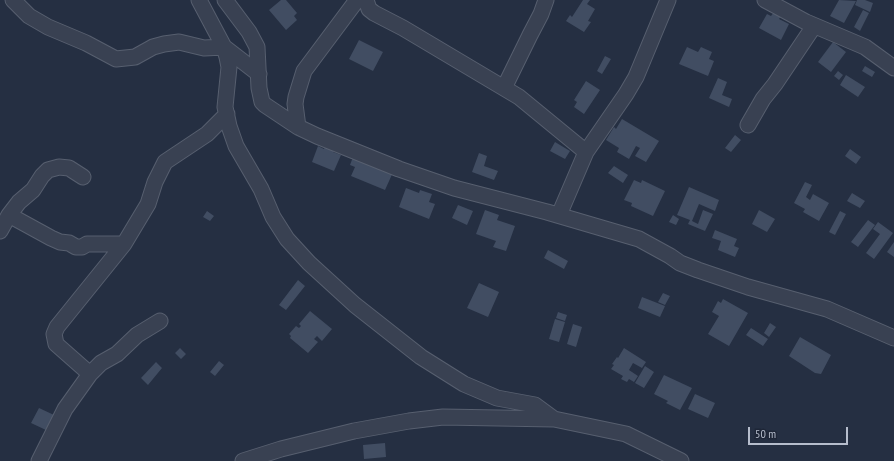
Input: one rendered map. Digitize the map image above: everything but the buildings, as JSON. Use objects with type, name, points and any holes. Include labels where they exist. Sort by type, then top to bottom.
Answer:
[{"type":"street","points":[[13,0],[29,16],[48,27],[86,43],[116,59],[135,57],[152,47],[179,42],[204,48],[224,48],[259,74]]},
{"type":"street","points":[[199,0],[224,48],[229,67],[226,106],[229,126],[236,146],[260,189],[273,217],[287,239],[309,263],[356,305],[421,357],[464,384],[497,398],[535,405],[554,419]]},
{"type":"street","points":[[225,0],[255,41],[258,54],[262,102],[298,127],[399,169],[454,188],[559,215],[639,239],[686,265],[748,288],[827,309],[894,338]]},
{"type":"street","points":[[298,127],[295,104],[304,71],[358,0]]},
{"type":"street","points":[[366,0],[369,10],[403,28],[519,97],[586,152]]},
{"type":"street","points":[[504,88],[541,14],[546,0]]},
{"type":"street","points":[[559,215],[586,152],[636,77],[668,0]]},
{"type":"street","points":[[765,0],[814,26],[865,47],[891,60]]},
{"type":"street","points":[[748,125],[763,99],[775,84],[814,26]]},
{"type":"street","points":[[90,374],[56,344],[54,334],[57,327],[124,244],[148,204],[158,176],[165,162],[207,134],[227,114]]},
{"type":"street","points":[[0,232],[9,215],[19,202],[33,190],[48,170],[59,167],[69,168],[83,177]]},
{"type":"street","points":[[9,215],[51,238],[60,242],[69,243],[76,247],[82,247],[87,244],[124,244]]},
{"type":"street","points":[[39,461],[65,409],[90,374],[101,363],[117,354],[137,335],[160,321]]},
{"type":"street","points":[[243,461],[281,449],[354,431],[409,421],[443,417],[554,419],[626,434],[681,461]]}]
